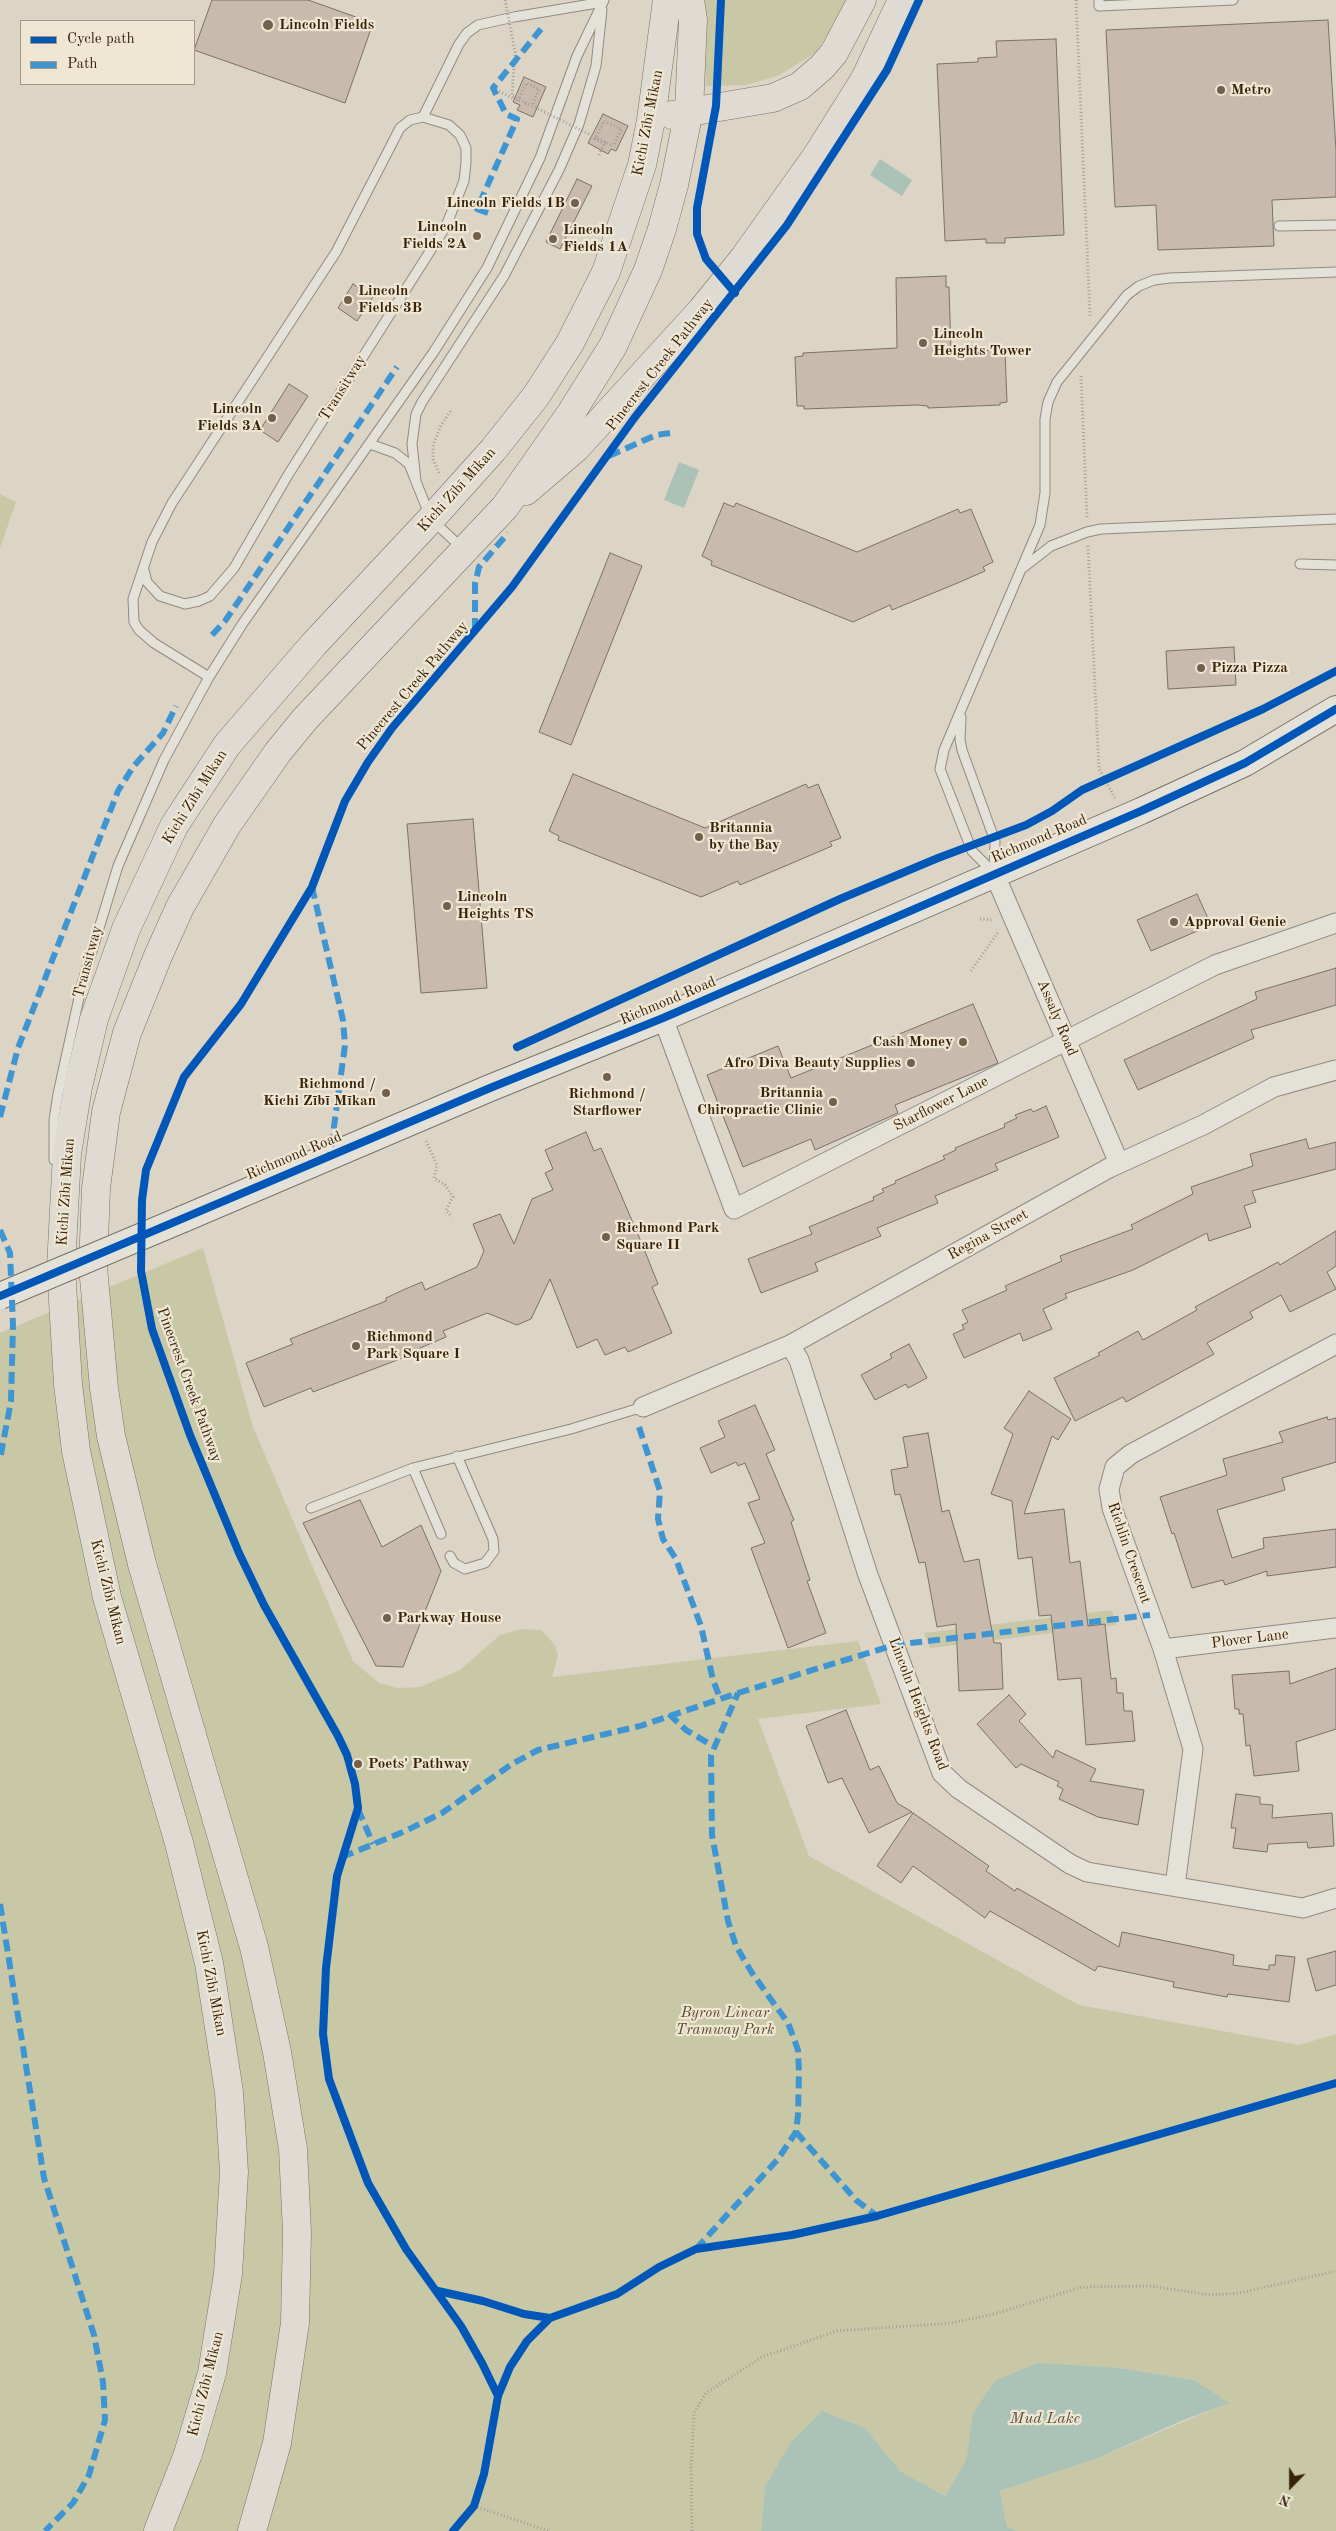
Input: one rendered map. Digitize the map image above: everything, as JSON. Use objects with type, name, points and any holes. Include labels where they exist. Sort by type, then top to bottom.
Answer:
[{"type":"highway","name":"Kichi Zībī Mīkan","points":[[158,2531],[179,2479],[202,2412],[224,2311],[234,2172],[229,2092],[216,2006],[200,1922],[107,1597],[85,1500],[68,1384],[61,1267],[67,1154],[78,1087],[94,1018],[126,929],[174,826],[227,745],[314,644],[432,519],[493,450],[536,396],[570,343],[606,272],[642,165],[651,120],[667,0]]},
{"type":"highway","name":"Kichi Zībī Mīkan","points":[[252,2531],[278,2443],[295,2323],[297,2232],[293,2149],[278,2052],[254,1947],[142,1564],[111,1436],[103,1379],[93,1267],[96,1188],[106,1112],[127,1033],[158,956],[202,866],[227,825],[278,752],[305,719],[504,507],[571,413],[613,346],[648,270],[662,229],[689,111],[693,20],[690,0]]},
{"type":"highway","points":[[651,120],[689,111],[773,98],[800,86],[822,68],[834,53],[862,0]]},
{"type":"highway","points":[[504,507],[542,479],[576,448],[701,311],[729,276],[782,206],[835,127],[878,55],[902,0]]},
{"type":"main road","name":"Richmond Road","points":[[0,1296],[490,1088],[663,1018],[1224,773],[1336,709]]},
{"type":"street","name":"Assaly Road","points":[[994,873],[1119,1163]]},
{"type":"street","name":"Starflower Lane","points":[[663,1018],[734,1209],[1215,965],[1336,924]]},
{"type":"street","name":"Regina Street","points":[[643,1407],[790,1345],[1119,1163],[1203,1125],[1274,1087],[1336,1070]]},
{"type":"street","name":"Richlin Crescent","points":[[1175,1886],[1193,1749],[1163,1650],[1112,1508],[1109,1489],[1115,1467],[1131,1454],[1336,1344]]},
{"type":"street","name":"Lincoln Heights Road","points":[[790,1345],[799,1360],[868,1575],[942,1773],[960,1789],[1070,1864],[1087,1872],[1303,1908],[1336,1898]]},
{"type":"street","name":"Plover Lane","points":[[1163,1650],[1336,1628]]},
{"type":"lane","points":[[1098,0],[1099,6],[1233,0]]},
{"type":"lane","points":[[209,678],[154,642],[139,630],[134,622],[133,599],[152,542],[172,504],[336,252],[400,128],[410,120],[423,117],[459,44],[467,33],[478,26],[514,17],[603,1],[596,66],[579,124],[559,170],[504,276],[416,414],[412,444],[416,481]]},
{"type":"lane","name":"Transitway","points":[[54,1169],[54,1120],[74,1014],[99,923],[132,833],[164,760],[209,678],[277,573],[433,353],[491,260],[540,158],[577,56],[603,1]]},
{"type":"lane","name":"Transitway","points":[[144,570],[147,582],[160,596],[185,604],[210,596],[223,583],[234,568],[298,459],[442,233],[457,203],[464,181],[466,148],[460,135],[449,125],[423,117]]},
{"type":"lane","points":[[1279,226],[1336,225]]},
{"type":"lane","points":[[994,873],[972,850],[940,769],[944,750],[1036,540],[1044,510],[1045,419],[1048,402],[1057,382],[1127,295],[1139,286],[1154,280],[1336,272]]},
{"type":"lane","points":[[370,444],[395,453],[408,464],[432,519],[464,549]]},
{"type":"lane","points":[[1022,569],[1051,546],[1087,532],[1101,529],[1336,519]]},
{"type":"lane","points":[[1300,564],[1336,565]]},
{"type":"lane","points":[[963,705],[960,739],[995,841],[994,873]]},
{"type":"lane","points":[[55,1188],[61,1267]]},
{"type":"lane","points":[[311,1508],[414,1468],[571,1429],[643,1407]]},
{"type":"lane","points":[[450,1556],[454,1563],[465,1569],[485,1563],[494,1551],[493,1540],[458,1456]]},
{"type":"lane","points":[[414,1468],[441,1534]]},
{"type":"path","points":[[506,0],[515,52],[512,96],[525,104],[532,106],[606,142],[613,146],[622,129],[604,121],[595,139],[606,142]]},
{"type":"path","points":[[1076,0],[1090,313],[1095,336]]},
{"type":"path","points":[[493,88],[516,100],[526,83],[539,90],[532,106]]},
{"type":"path","points":[[599,155],[606,142]]},
{"type":"path","points":[[1080,355],[1098,758],[1099,769],[1110,778],[1115,800]]},
{"type":"path","points":[[441,478],[433,459],[433,445],[441,425],[452,409]]},
{"type":"path","points":[[1098,783],[1110,778]]},
{"type":"path","points":[[971,971],[981,953],[1002,927]]},
{"type":"path","points":[[426,1141],[437,1165],[434,1178],[445,1185],[453,1197],[446,1210],[452,1217]]},
{"type":"path","points":[[692,2531],[690,2467],[694,2413],[706,2393],[762,2357],[836,2331],[952,2323],[994,2314],[1082,2287],[1151,2286],[1210,2295],[1239,2293],[1336,2271]]},
{"type":"path","points":[[468,2515],[476,2502],[549,2531]]},
{"type":"green space","points":[[701,0],[853,0],[815,53],[778,76],[746,85],[706,86]]},
{"type":"green space","points":[[0,494],[16,502],[0,548]]},
{"type":"green space","name":"Byron Linear Tramway Park","points":[[203,1248],[253,1427],[353,1661],[379,1683],[398,1688],[420,1687],[460,1670],[500,1635],[521,1629],[541,1630],[555,1645],[558,1656],[552,1677],[858,1641],[881,1704],[758,1719],[809,1856],[1079,2005],[1299,2045],[1336,2034],[1336,2531],[1017,2531],[1007,2527],[1000,2491],[1098,2458],[1228,2403],[1194,2380],[1120,2368],[973,2413],[966,2460],[945,2496],[900,2471],[865,2428],[765,2487],[761,2531],[0,2531],[0,1333]]},
{"type":"green space","points":[[1112,1610],[1117,1625],[930,1648],[924,1633]]},
{"type":"water","points":[[880,159],[912,180],[902,196],[870,175]]},
{"type":"water","points":[[679,462],[699,470],[684,508],[664,500]]},
{"type":"water","name":"Mud Lake","points":[[1037,2363],[1120,2368],[1194,2380],[1229,2403],[1181,2421],[1098,2458],[1000,2491],[1007,2527],[1017,2531],[761,2531],[765,2487],[791,2442],[822,2411],[865,2428],[900,2471],[945,2496],[966,2460],[973,2413],[995,2381]]},
{"type":"building","points":[[212,0],[308,0],[373,23],[345,103],[195,50]]},
{"type":"building","name":"Metro","points":[[1328,20],[1336,150],[1336,197],[1272,200],[1274,246],[1158,250],[1156,205],[1115,207],[1106,30]]},
{"type":"building","points":[[1056,39],[1064,235],[1005,238],[1005,243],[986,243],[986,239],[945,241],[937,64],[978,62],[978,58],[997,57],[996,41]]},
{"type":"building","points":[[524,77],[546,87],[533,117],[517,110],[520,105],[513,102]]},
{"type":"building","points":[[603,114],[628,126],[616,151],[611,149],[608,154],[588,143]]},
{"type":"building","points":[[577,179],[592,186],[560,249],[546,242]]},
{"type":"building","name":"Lincoln Heights Tower","points":[[946,276],[946,287],[949,287],[951,352],[998,350],[998,352],[1005,352],[1007,402],[1000,403],[1000,405],[928,408],[928,406],[917,405],[804,409],[804,406],[797,406],[795,357],[803,356],[803,353],[897,348],[896,278]]},
{"type":"building","points":[[353,284],[373,297],[357,321],[338,308]]},
{"type":"building","points":[[289,384],[308,396],[278,442],[260,430]]},
{"type":"building","points":[[724,503],[734,507],[736,503],[857,552],[958,509],[960,513],[971,509],[993,562],[983,567],[985,571],[960,582],[892,610],[890,605],[853,622],[711,565],[712,561],[702,556]]},
{"type":"building","points":[[610,553],[642,566],[571,745],[539,732]]},
{"type":"building","name":"Pizza Pizza","points":[[1234,647],[1236,685],[1168,689],[1166,651]]},
{"type":"building","name":"Britannia by the Bay","points":[[573,774],[705,828],[806,784],[808,788],[818,784],[841,838],[830,842],[832,846],[790,864],[740,885],[738,881],[701,897],[558,840],[559,836],[549,831]]},
{"type":"building","name":"Lincoln Heights TS","points":[[473,819],[487,988],[421,993],[407,824]]},
{"type":"building","name":"Approval Genie","points":[[1197,894],[1211,925],[1151,951],[1137,920]]},
{"type":"building","points":[[1336,968],[1336,1005],[1251,1030],[1254,1038],[1138,1090],[1124,1060],[1257,999],[1255,992]]},
{"type":"building","points":[[973,1004],[998,1063],[895,1105],[898,1113],[815,1150],[811,1139],[743,1167],[707,1075],[778,1046],[791,1078]]},
{"type":"building","points":[[1046,1106],[1059,1137],[995,1164],[998,1170],[935,1196],[938,1203],[877,1228],[881,1236],[815,1263],[818,1271],[761,1293],[748,1259],[812,1234],[809,1227],[874,1200],[873,1197],[884,1192],[882,1189],[896,1183],[895,1181],[945,1159],[943,1156],[956,1150],[955,1148],[1005,1127],[1004,1124],[1017,1118],[1015,1115],[1031,1109],[1033,1112]]},
{"type":"building","points":[[586,1132],[594,1151],[601,1148],[658,1284],[652,1287],[672,1333],[628,1352],[625,1347],[605,1355],[597,1339],[577,1348],[550,1279],[531,1319],[517,1325],[487,1313],[443,1331],[446,1337],[420,1348],[421,1351],[313,1392],[311,1388],[264,1407],[246,1363],[293,1344],[290,1339],[386,1301],[386,1298],[422,1282],[425,1290],[477,1267],[484,1251],[473,1224],[500,1214],[514,1244],[532,1199],[553,1190],[545,1173],[553,1169],[545,1150]]},
{"type":"building","points":[[1306,1139],[1309,1149],[1336,1142],[1336,1169],[1252,1191],[1256,1202],[1244,1206],[1251,1227],[1209,1241],[1207,1233],[1133,1270],[1065,1294],[1067,1298],[1043,1309],[1052,1329],[1023,1341],[1020,1333],[964,1358],[953,1334],[964,1329],[962,1325],[968,1322],[962,1310],[1007,1290],[1005,1286],[1062,1261],[1060,1256],[1133,1229],[1131,1225],[1193,1194],[1191,1187],[1253,1166],[1250,1154]]},
{"type":"building","points":[[1336,1231],[1336,1266],[1327,1272],[1336,1289],[1290,1312],[1281,1295],[1250,1312],[1253,1318],[1207,1343],[1214,1354],[1126,1402],[1123,1397],[1075,1421],[1054,1378],[1100,1355],[1098,1353],[1138,1331],[1143,1340],[1197,1310],[1195,1307],[1278,1262],[1280,1265]]},
{"type":"building","points":[[909,1344],[927,1378],[908,1388],[906,1384],[875,1400],[861,1375],[892,1358],[890,1354]]},
{"type":"building","points":[[1029,1391],[1071,1419],[1058,1440],[1052,1436],[1024,1514],[1064,1509],[1070,1563],[1080,1561],[1088,1626],[1105,1624],[1111,1679],[1116,1678],[1117,1693],[1123,1693],[1124,1711],[1132,1711],[1135,1741],[1086,1745],[1081,1678],[1058,1680],[1051,1615],[1039,1616],[1032,1557],[1018,1559],[1012,1501],[991,1494],[1013,1434],[1004,1428]]},
{"type":"building","points":[[755,1405],[775,1450],[766,1454],[794,1520],[791,1522],[810,1580],[807,1581],[826,1633],[788,1648],[751,1548],[765,1543],[748,1503],[760,1499],[745,1463],[738,1466],[736,1462],[711,1473],[700,1448],[725,1437],[718,1421]]},
{"type":"building","points":[[1327,1417],[1328,1420],[1336,1418],[1336,1462],[1282,1478],[1285,1490],[1217,1510],[1232,1558],[1264,1548],[1263,1538],[1336,1529],[1336,1567],[1267,1576],[1267,1571],[1225,1585],[1223,1580],[1192,1588],[1160,1497],[1227,1475],[1223,1459],[1283,1442],[1279,1432]]},
{"type":"building","points":[[928,1433],[942,1512],[949,1510],[964,1562],[979,1559],[994,1643],[1001,1643],[1003,1689],[959,1691],[956,1624],[937,1627],[925,1562],[919,1563],[900,1494],[895,1495],[891,1470],[908,1467],[903,1437]]},
{"type":"building","name":"Parkway House","points":[[360,1500],[382,1547],[421,1525],[441,1571],[403,1667],[376,1666],[303,1523]]},
{"type":"building","points":[[1336,1668],[1336,1729],[1296,1742],[1299,1771],[1254,1776],[1250,1745],[1246,1746],[1243,1714],[1239,1714],[1239,1709],[1235,1709],[1232,1675],[1289,1671],[1290,1684]]},
{"type":"building","points":[[1009,1695],[1026,1714],[1019,1721],[1053,1758],[1056,1750],[1096,1769],[1090,1781],[1144,1790],[1138,1825],[1098,1817],[1059,1799],[1063,1789],[1057,1786],[1059,1782],[1021,1764],[1016,1768],[977,1724]]},
{"type":"building","points":[[846,1710],[870,1770],[879,1766],[897,1803],[912,1812],[869,1833],[842,1778],[828,1783],[806,1726]]},
{"type":"building","points":[[1236,1794],[1260,1797],[1260,1804],[1273,1805],[1272,1818],[1332,1813],[1334,1846],[1308,1848],[1307,1842],[1268,1844],[1267,1852],[1233,1848],[1236,1828],[1231,1828]]},
{"type":"building","points":[[913,1813],[989,1866],[986,1871],[1015,1891],[1017,1888],[1119,1947],[1122,1932],[1234,1955],[1233,1965],[1269,1970],[1269,1965],[1275,1965],[1276,1955],[1295,1957],[1289,2002],[1228,1994],[1227,1997],[1173,1987],[1174,1982],[1098,1966],[1095,1971],[990,1911],[985,1918],[913,1866],[901,1883],[877,1866]]},
{"type":"building","points":[[1336,1951],[1336,1985],[1316,1991],[1307,1959]]},
{"type":"marked path","points":[[488,213],[477,209],[517,119],[506,114],[493,88],[541,29]]},
{"type":"marked path","points":[[212,635],[225,621],[397,367]]},
{"type":"marked path","points":[[609,456],[656,435],[670,433]]},
{"type":"marked path","points":[[475,630],[475,584],[479,567],[508,533]]},
{"type":"marked path","points":[[0,1117],[18,1048],[118,791],[133,767],[163,733],[176,706]]},
{"type":"marked path","points":[[312,887],[343,1020],[345,1045],[330,1156]]},
{"type":"marked path","points":[[0,1230],[10,1253],[13,1325],[11,1401],[0,1459]]},
{"type":"marked path","points":[[639,1427],[660,1491],[658,1519],[663,1539],[676,1559],[701,1626],[713,1680],[720,1698]]},
{"type":"marked path","points":[[342,1857],[403,1832],[442,1813],[512,1764],[538,1750],[640,1726],[738,1693],[894,1645],[1150,1615]]},
{"type":"marked path","points":[[696,2249],[778,2159],[796,2132],[798,2115],[798,2050],[788,2023],[752,1973],[736,1946],[728,1921],[712,1835],[711,1755],[738,1693]]},
{"type":"marked path","points":[[669,1714],[686,1730],[713,1746]]},
{"type":"marked path","points":[[358,1809],[373,1844]]},
{"type":"marked path","points":[[0,1904],[44,2178],[94,2335],[103,2382],[105,2420],[89,2475],[73,2503],[45,2531]]},
{"type":"marked path","points":[[796,2132],[856,2200],[877,2216]]},
{"type":"cycle path","points":[[721,0],[716,106],[697,208],[697,234],[706,259],[735,293]]},
{"type":"cycle path","name":"Pinecrest Creek Pathway","points":[[498,2396],[461,2326],[406,2249],[368,2183],[329,2079],[323,2034],[326,1968],[337,1876],[358,1808],[355,1784],[347,1755],[338,1736],[264,1605],[239,1553],[190,1435],[152,1329],[141,1271],[142,1200],[146,1170],[184,1077],[241,1004],[312,887],[345,801],[368,762],[392,728],[512,587],[635,417],[787,225],[887,70],[919,0]]},
{"type":"cycle path","points":[[517,1047],[840,899],[938,858],[1026,825],[1052,811],[1082,790],[1263,709],[1336,671]]},
{"type":"cycle path","points":[[0,1296],[490,1088],[663,1018],[1141,811],[1245,763],[1336,709]]},
{"type":"cycle path","points":[[453,2531],[474,2506],[484,2474],[498,2396],[510,2367],[527,2341],[550,2318],[617,2294],[659,2267],[696,2249],[792,2235],[877,2216],[1336,2083]]},
{"type":"cycle path","points":[[438,2291],[483,2301],[524,2314],[550,2318]]},
{"type":"place","name":"Lincoln Fields","points":[[268,25]]},
{"type":"place","name":"Metro","points":[[1221,90]]},
{"type":"place","name":"Lincoln Fields 1B","points":[[575,203]]},
{"type":"place","name":"Lincoln Fields 2A","points":[[477,236]]},
{"type":"place","name":"Lincoln Fields 1A","points":[[553,239]]},
{"type":"place","name":"Lincoln Fields 3B","points":[[348,300]]},
{"type":"place","name":"Lincoln Heights Tower","points":[[923,343]]},
{"type":"place","name":"Lincoln Fields 3A","points":[[272,418]]},
{"type":"place","name":"Pizza Pizza","points":[[1201,668]]},
{"type":"place","name":"Britannia by the Bay","points":[[699,837]]},
{"type":"place","name":"Lincoln Heights TS","points":[[447,906]]},
{"type":"place","name":"Approval Genie","points":[[1174,922]]},
{"type":"place","name":"Cash Money","points":[[963,1042]]},
{"type":"place","name":"Afro Diva Beauty Supplies","points":[[911,1063]]},
{"type":"place","name":"Richmond / Starflower","points":[[607,1077]]},
{"type":"place","name":"Richmond / Kichi Zībī Mīkan","points":[[386,1093]]},
{"type":"place","name":"Britannia Chiropractic Clinic","points":[[833,1102]]},
{"type":"place","name":"Richmond Park Square II","points":[[606,1237]]},
{"type":"place","name":"Richmond Park Square I","points":[[356,1346]]},
{"type":"place","name":"Parkway House","points":[[387,1618]]},
{"type":"place","name":"Poets' Pathway","points":[[358,1764]]}]
